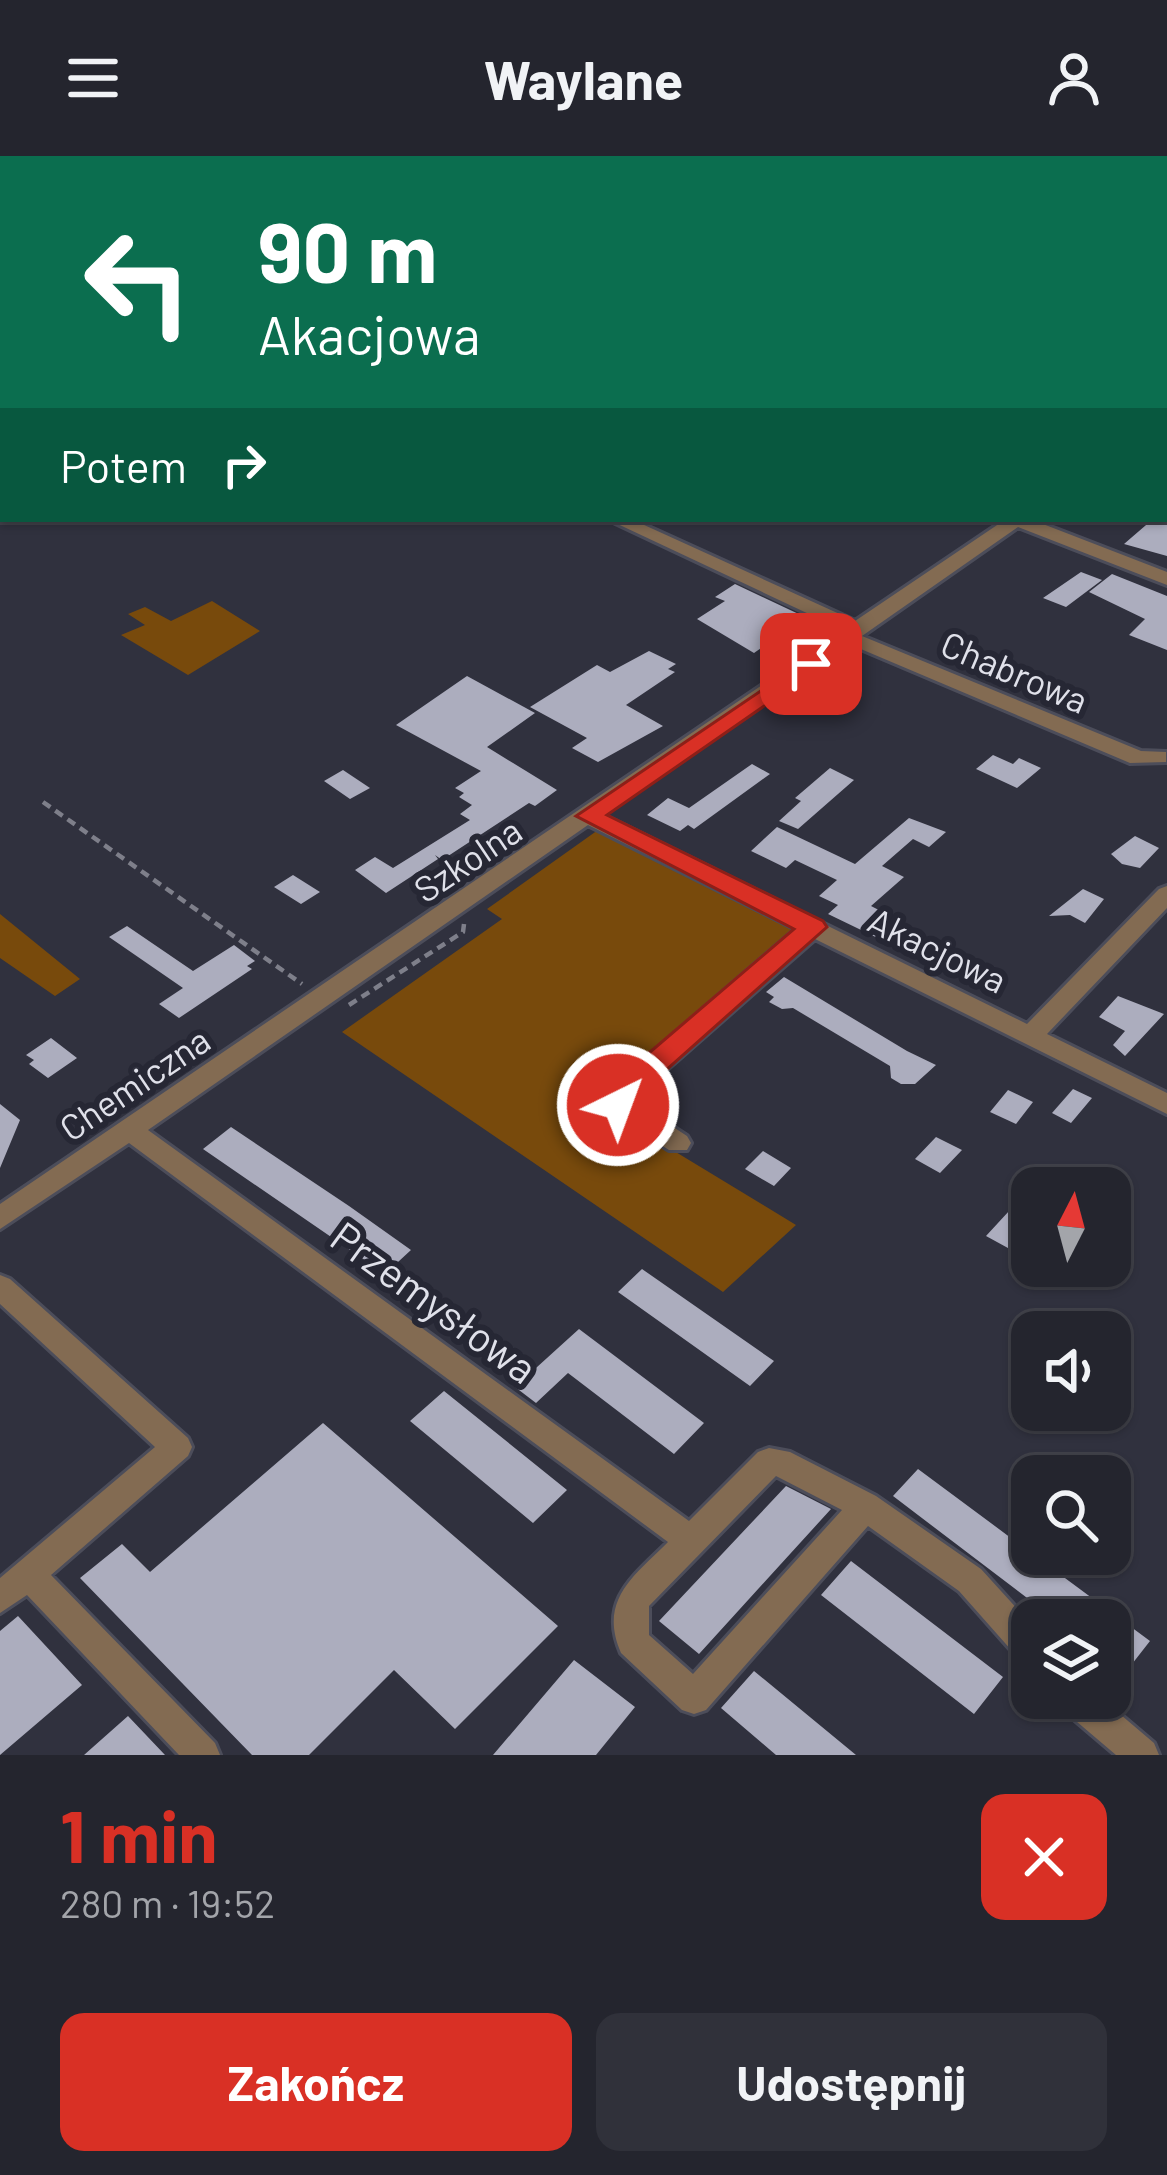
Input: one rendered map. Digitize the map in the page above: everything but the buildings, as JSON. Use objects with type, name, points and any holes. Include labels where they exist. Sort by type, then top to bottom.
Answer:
[{"type":"street","name":"Chabrowa","points":[[622,522],[853,634],[1138,758],[1158,757]]},
{"type":"street","name":"Szkolna","points":[[315,1002],[1014,522]]},
{"type":"street","points":[[1022,522],[1167,579]]},
{"type":"street","name":"Akacjowa","points":[[588,816],[1167,1104]]},
{"type":"street","name":"Akacjowa","points":[[1031,1035],[1167,894]]},
{"type":"street","name":"Akacjowa","points":[[678,1143],[626,1112],[618,1105],[619,1096],[813,927]]},
{"type":"street","name":"Chemiczna","points":[[0,1218],[315,1002]]},
{"type":"street","name":"Przemysłowa","points":[[130,1130],[691,1541]]},
{"type":"street","points":[[0,1287],[177,1448],[0,1598]]},
{"type":"street","points":[[865,1506],[694,1697],[633,1642],[632,1600],[769,1462],[796,1468],[865,1506],[970,1580],[1011,1626]]},
{"type":"street","points":[[28,1574],[203,1755]]},
{"type":"street","points":[[1100,1719],[1142,1755]]},
{"type":"path","points":[[43,802],[315,1002]]},
{"type":"shaded area","points":[[212,601],[260,631],[188,675],[121,635],[145,625],[128,614],[145,607],[171,621]]},
{"type":"shaded area","points":[[598,830],[798,927],[595,1103],[796,1225],[723,1292],[342,1032],[502,919],[487,909]]},
{"type":"shaded area","points":[[0,914],[80,979],[55,996],[0,958]]},
{"type":"route","points":[[618,1105],[625,1090],[813,927],[588,816],[811,664]]}]
